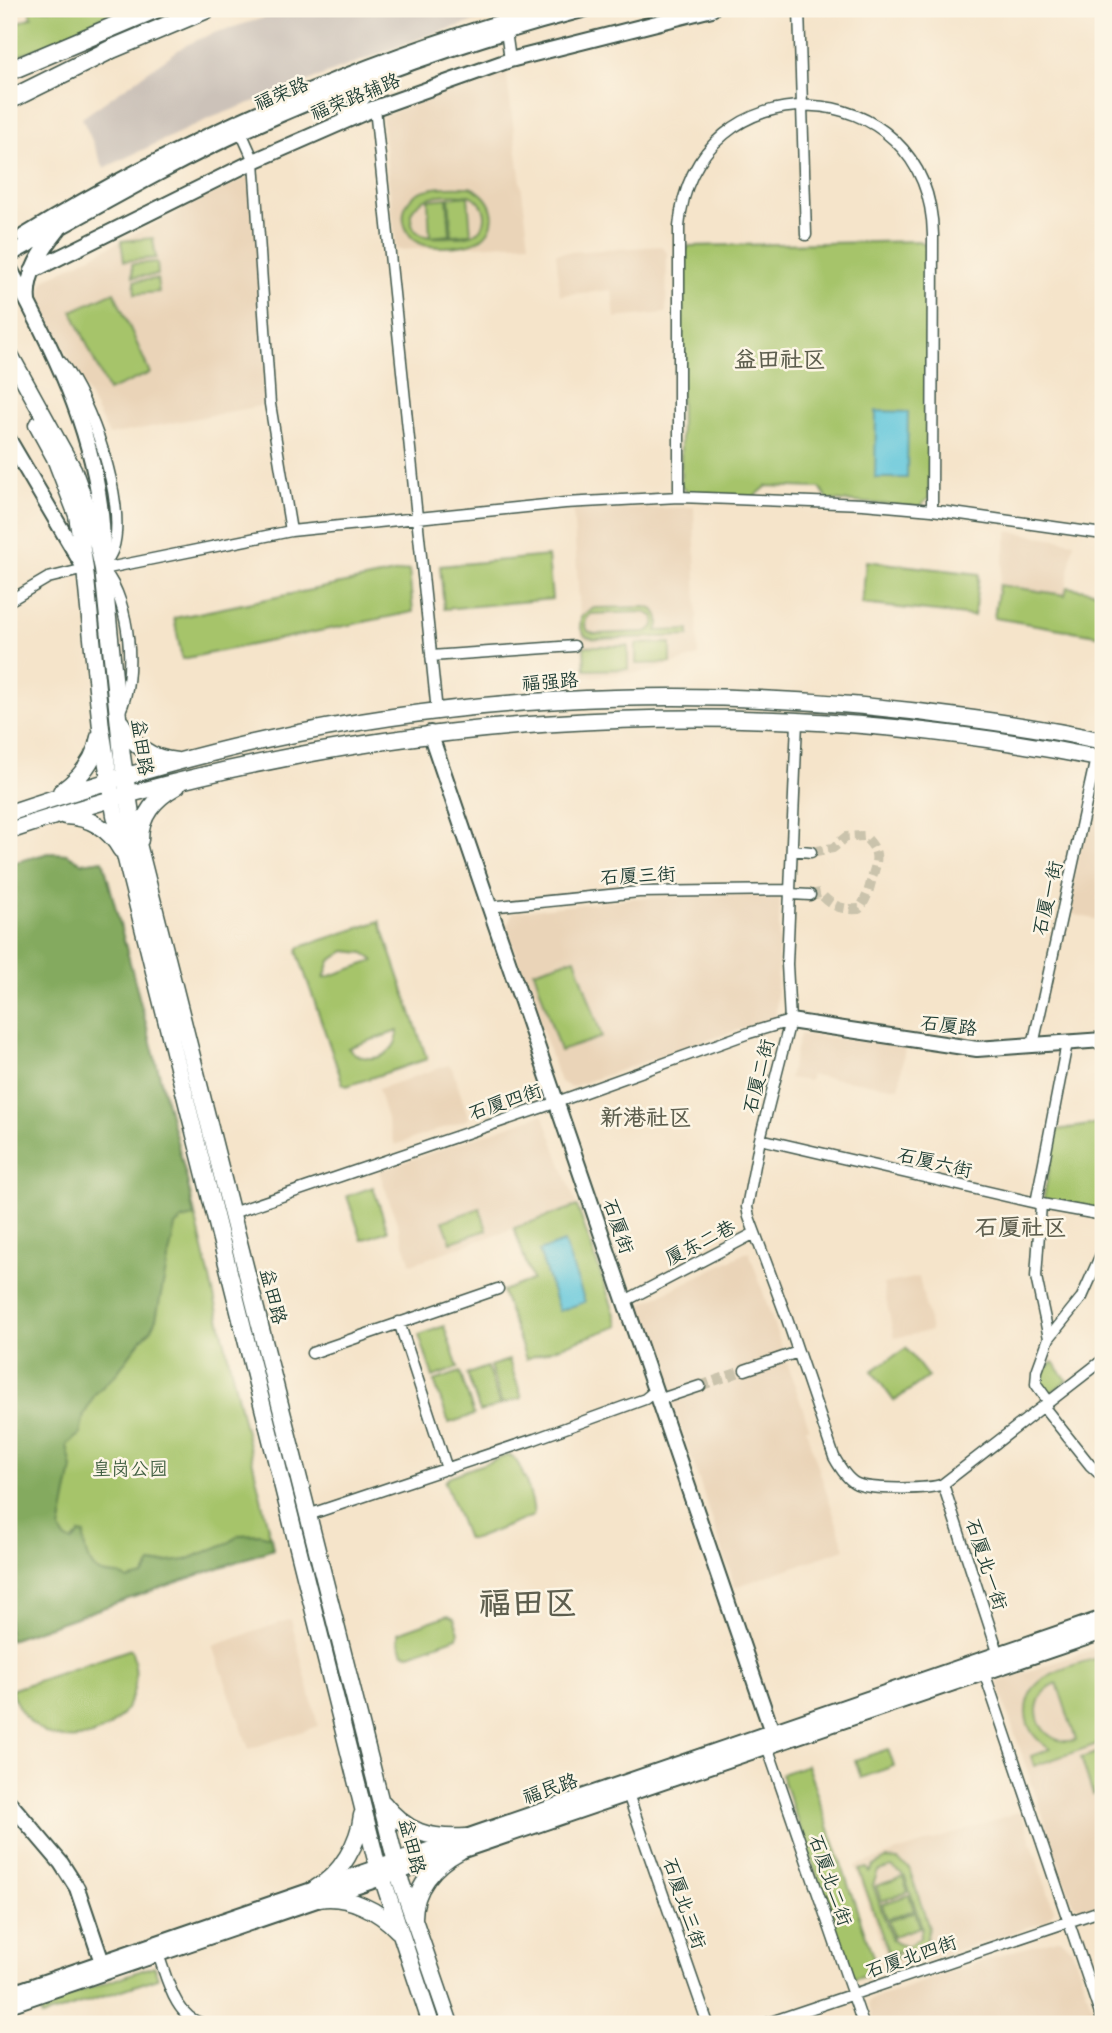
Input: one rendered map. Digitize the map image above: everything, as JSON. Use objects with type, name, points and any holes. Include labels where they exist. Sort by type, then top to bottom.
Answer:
[{"type":"highway","points":[[13,70],[155,9]]},
{"type":"highway","points":[[9,100],[112,49],[207,9]]},
{"type":"main road","name":"福荣路","points":[[9,244],[65,210],[254,114],[426,47],[548,9]]},
{"type":"main road","name":"福荣路","points":[[9,255],[69,220],[241,132],[304,104],[506,31],[586,9]]},
{"type":"main road","name":"福荣路辅路","points":[[32,271],[343,120],[510,60],[712,9]]},
{"type":"main road","points":[[343,120],[387,72]]},
{"type":"main road","points":[[28,302],[27,291],[32,271],[51,239],[69,220]]},
{"type":"main road","name":"益田路","points":[[9,267],[55,355],[92,459],[103,524],[103,569],[117,716],[128,795],[397,1867],[408,1930],[432,2024]]},
{"type":"main road","points":[[9,291],[28,302]]},
{"type":"main road","name":"益田路","points":[[9,353],[77,516],[108,782],[361,1802],[380,1872],[450,2024]]},
{"type":"main road","name":"益田路","points":[[9,373],[73,469],[94,527],[103,569]]},
{"type":"main road","name":"益田路","points":[[9,440],[85,569]]},
{"type":"main road","name":"福强路","points":[[9,813],[108,782],[265,740],[320,729],[437,712],[620,699],[779,700],[877,707],[945,715],[1103,741]]},
{"type":"main road","points":[[117,716],[133,742],[143,751],[166,760],[190,760]]},
{"type":"main road","points":[[9,831],[112,799],[193,778],[295,756],[430,733],[631,720],[797,722],[956,735],[1099,759]]},
{"type":"main road","points":[[51,799],[86,769],[98,744],[101,728]]},
{"type":"main road","name":"石厦街","points":[[430,733],[625,1301],[769,1739]]},
{"type":"main road","points":[[140,849],[140,833],[150,809],[159,798],[193,778]]},
{"type":"main road","points":[[53,816],[82,817],[96,824],[118,845],[127,861]]},
{"type":"main road","name":"石厦路","points":[[790,1021],[977,1049],[1103,1040]]},
{"type":"main road","name":"福民路","points":[[9,2006],[380,1872],[769,1739],[1103,1618]]},
{"type":"main road","name":"福民路","points":[[463,1844],[628,1794],[769,1739],[1103,1632]]},
{"type":"main road","points":[[380,1800],[391,1814],[417,1832],[463,1844]]},
{"type":"main road","points":[[9,1802],[61,1863],[77,1888],[102,1962]]},
{"type":"main road","points":[[361,1802],[361,1822],[352,1846],[318,1894],[354,1902],[408,1930],[425,1881],[440,1863],[463,1844]]},
{"type":"main road","name":"福民路","points":[[9,1994],[318,1894]]},
{"type":"street","points":[[799,9],[806,235]]},
{"type":"street","points":[[506,31],[510,60]]},
{"type":"street","points":[[679,497],[679,227],[686,189],[704,155],[731,128],[765,111],[803,104],[834,107],[878,126],[910,158],[928,195],[932,222],[932,510]]},
{"type":"street","points":[[375,108],[437,712]]},
{"type":"street","points":[[241,132],[254,161],[270,404],[291,531]]},
{"type":"street","points":[[103,569],[291,531],[565,503],[679,497],[863,504],[932,510],[1103,534]]},
{"type":"street","points":[[9,601],[48,578],[85,569]]},
{"type":"street","points":[[431,656],[574,646]]},
{"type":"street","name":"石厦二街","points":[[797,722],[787,964],[790,1021],[760,1139],[748,1201],[749,1217],[834,1457],[853,1482],[860,1485],[915,1489],[943,1485]]},
{"type":"street","name":"石厦一街","points":[[1034,1045],[1036,1024],[1099,759]]},
{"type":"street","points":[[792,850],[811,852]]},
{"type":"street","name":"石厦三街","points":[[489,907],[564,897],[639,892],[790,892],[810,895]]},
{"type":"street","name":"石厦四街","points":[[232,1213],[790,1021]]},
{"type":"street","points":[[1049,1338],[1036,1277],[1038,1204],[1067,1043]]},
{"type":"street","name":"石厦六街","points":[[760,1139],[1038,1204],[1103,1214]]},
{"type":"street","name":"厦东二巷","points":[[625,1301],[755,1233]]},
{"type":"street","points":[[1103,1250],[1082,1297],[1049,1338],[1035,1379],[1046,1404],[1090,1465],[1103,1477]]},
{"type":"street","points":[[312,1353],[498,1289]]},
{"type":"street","points":[[399,1322],[447,1469]]},
{"type":"street","points":[[746,1370],[798,1352]]},
{"type":"street","points":[[943,1485],[1103,1360]]},
{"type":"street","points":[[308,1515],[447,1469],[651,1396],[700,1386]]},
{"type":"street","name":"石厦北一街","points":[[943,1485],[999,1655]]},
{"type":"street","points":[[984,1672],[1103,2024]]},
{"type":"street","name":"石厦北二街","points":[[769,1739],[863,2024]]},
{"type":"street","name":"石厦北三街","points":[[628,1794],[708,2024]]},
{"type":"street","name":"石厦北四街","points":[[765,2024],[1103,1910]]},
{"type":"street","points":[[158,1954],[170,1987],[183,2011],[190,2019],[204,2024]]},
{"type":"shaded area","points":[[293,9],[516,9],[426,36],[208,119],[104,168],[82,118],[184,46],[211,34]]},
{"type":"shaded area","points":[[506,70],[529,243],[396,250],[382,116]]},
{"type":"shaded area","points":[[255,173],[270,404],[109,435],[39,300],[44,280]]},
{"type":"shaded area","points":[[661,246],[667,253],[666,313],[615,318],[612,290],[560,295],[556,253]]},
{"type":"shaded area","points":[[694,507],[698,656],[650,672],[584,677],[573,510]]},
{"type":"shaded area","points":[[1008,531],[1074,542],[1065,595],[999,585]]},
{"type":"shaded area","points":[[1087,813],[1103,816],[1103,921],[1067,913]]},
{"type":"shaded area","points":[[780,894],[776,1017],[571,1087],[560,1082],[507,926],[513,912],[635,898]]},
{"type":"shaded area","points":[[800,1034],[905,1046],[899,1088],[811,1075],[809,1081],[789,1078]]},
{"type":"shaded area","points":[[448,1065],[452,1068],[469,1119],[395,1145],[378,1089]]},
{"type":"shaded area","points":[[543,1114],[577,1206],[411,1264],[379,1171]]},
{"type":"shaded area","points":[[749,1251],[809,1427],[806,1429],[845,1549],[735,1587],[640,1305]]},
{"type":"shaded area","points":[[919,1277],[931,1331],[894,1338],[883,1284]]},
{"type":"shaded area","points":[[291,1619],[318,1726],[249,1749],[213,1646]]},
{"type":"shaded area","points":[[1103,1646],[1103,1904],[1085,1910],[1073,1904],[997,1682]]},
{"type":"shaded area","points":[[1021,1811],[1054,1910],[1047,1921],[890,1970],[855,1866]]},
{"type":"shaded area","points":[[1061,1938],[1072,1949],[1098,2024],[875,2024],[868,2004],[870,2000],[1009,1952]]},
{"type":"green space","points":[[29,9],[119,9],[44,46],[9,59],[9,22],[13,25],[32,17]]},
{"type":"green space","points":[[470,187],[478,191],[490,204],[493,220],[485,235],[472,243],[447,247],[429,246],[413,239],[408,232],[404,216],[409,200],[428,189]],"holes":[[[453,194],[475,198],[483,207],[485,219],[480,230],[474,234],[430,237],[414,229],[411,214],[415,207],[428,198]]]},
{"type":"green space","points":[[468,196],[471,234],[452,235],[449,198]]},
{"type":"green space","points":[[447,198],[450,235],[430,237],[428,200]]},
{"type":"green space","points":[[153,238],[156,258],[124,261],[121,241]]},
{"type":"green space","points":[[920,241],[929,248],[929,498],[919,507],[828,500],[820,488],[767,486],[754,497],[690,494],[681,486],[680,258],[689,246]]},
{"type":"green space","points":[[157,262],[158,275],[133,277],[132,264]]},
{"type":"green space","points":[[157,279],[159,292],[135,294],[134,281]]},
{"type":"green space","points":[[114,292],[150,373],[108,391],[72,311]]},
{"type":"green space","points":[[548,556],[552,599],[444,609],[440,566]]},
{"type":"green space","points":[[866,561],[979,574],[974,616],[862,604]]},
{"type":"green space","points":[[409,570],[413,612],[182,659],[174,618]]},
{"type":"green space","points":[[999,585],[1065,595],[1067,587],[1103,593],[1103,636],[994,618]]},
{"type":"green space","points":[[594,608],[650,608],[658,616],[657,631],[689,630],[689,636],[595,639],[585,636],[580,627],[581,617]],"holes":[[[645,612],[654,617],[653,626],[645,632],[595,634],[589,632],[585,626],[586,619],[591,614]]]},
{"type":"green space","points":[[671,643],[671,663],[636,664],[636,644]]},
{"type":"green space","points":[[584,646],[628,646],[628,669],[585,670]]},
{"type":"green space","name":"皇岗公园","points":[[49,853],[67,854],[82,863],[103,860],[187,1180],[273,1549],[9,1640],[9,864]]},
{"type":"green space","name":"皇岗公园","points":[[49,853],[67,854],[82,863],[103,860],[187,1180],[194,1217],[182,1220],[175,1226],[156,1319],[150,1331],[117,1373],[95,1394],[84,1415],[80,1434],[67,1445],[72,1468],[60,1530],[64,1537],[72,1542],[80,1533],[85,1534],[86,1550],[93,1567],[102,1573],[119,1575],[128,1580],[143,1576],[151,1564],[186,1560],[230,1542],[239,1535],[260,1534],[271,1537],[273,1549],[9,1640],[9,864]]},
{"type":"green space","points":[[380,921],[427,1059],[347,1086],[343,1084],[297,951],[300,947]],"holes":[[[345,951],[364,953],[374,961],[324,978],[330,961]],[[398,1031],[392,1048],[379,1057],[363,1057],[348,1048]]]},
{"type":"green space","points":[[575,958],[602,1037],[560,1051],[534,971]]},
{"type":"green space","points":[[1103,1123],[1103,1211],[1043,1201],[1057,1130]]},
{"type":"green space","points":[[373,1187],[388,1231],[362,1240],[347,1196]]},
{"type":"green space","points":[[577,1206],[619,1326],[526,1359],[502,1291],[532,1280],[514,1228]]},
{"type":"green space","points":[[480,1208],[487,1230],[451,1242],[443,1221]]},
{"type":"green space","points":[[444,1326],[458,1368],[433,1377],[419,1335]]},
{"type":"green space","points":[[906,1348],[928,1377],[894,1401],[872,1371]]},
{"type":"green space","points":[[509,1360],[522,1398],[502,1404],[490,1366]]},
{"type":"green space","points":[[1053,1362],[1067,1380],[1047,1396],[1039,1380],[1040,1372]]},
{"type":"green space","points":[[487,1367],[500,1405],[480,1412],[467,1374]]},
{"type":"green space","points":[[460,1372],[474,1415],[449,1423],[434,1381]]},
{"type":"green space","points":[[508,1455],[516,1460],[523,1475],[530,1494],[533,1516],[474,1539],[467,1539],[445,1482],[450,1476]]},
{"type":"green space","points":[[448,1615],[454,1618],[459,1632],[457,1637],[410,1654],[403,1653],[398,1633]]},
{"type":"green space","points":[[131,1649],[135,1679],[129,1704],[113,1723],[93,1735],[69,1738],[46,1733],[26,1717],[11,1690]]},
{"type":"green space","points":[[1103,1656],[1103,1742],[1034,1766],[1031,1756],[1050,1749],[1034,1735],[1028,1725],[1026,1714],[1033,1689],[1052,1673]],"holes":[[[1057,1683],[1076,1740],[1063,1741],[1052,1737],[1044,1730],[1039,1720],[1039,1700],[1046,1690]]]},
{"type":"green space","points":[[888,1749],[894,1766],[861,1778],[855,1760]]},
{"type":"green space","points":[[1099,1752],[1103,1764],[1103,1792],[1093,1795],[1081,1758]]},
{"type":"green space","points":[[807,1765],[878,1971],[853,1979],[781,1774]]},
{"type":"green space","points":[[886,1859],[898,1860],[909,1868],[929,1928],[926,1941],[918,1950],[905,1954],[896,1952],[898,1958],[891,1960],[859,1870],[867,1868],[869,1872]],"holes":[[[892,1867],[905,1877],[922,1927],[920,1938],[907,1946],[892,1940],[873,1885],[878,1871]]]},
{"type":"green space","points":[[903,1877],[908,1892],[881,1901],[876,1886]]},
{"type":"green space","points":[[909,1895],[914,1910],[887,1919],[882,1904]]},
{"type":"green space","points":[[915,1912],[920,1927],[893,1936],[888,1921]]},
{"type":"green space","points":[[154,1966],[158,1978],[42,2017],[38,2006]]},
{"type":"water","points":[[876,411],[908,412],[907,478],[875,478]]},
{"type":"water","points":[[564,1242],[585,1302],[559,1311],[539,1251]]},
{"type":"tunnel","points":[[810,895],[820,893],[837,906],[859,909],[867,894],[876,860],[873,846],[864,836],[846,837],[833,848],[811,852]]},
{"type":"tunnel","points":[[700,1386],[745,1370]]},
{"type":"district","name":"益田社区","points":[[780,358]]},
{"type":"district","name":"新港社区","points":[[646,1116]]},
{"type":"district","name":"石厦社区","points":[[1021,1226]]},
{"type":"district","name":"福田区","points":[[528,1602]]}]
